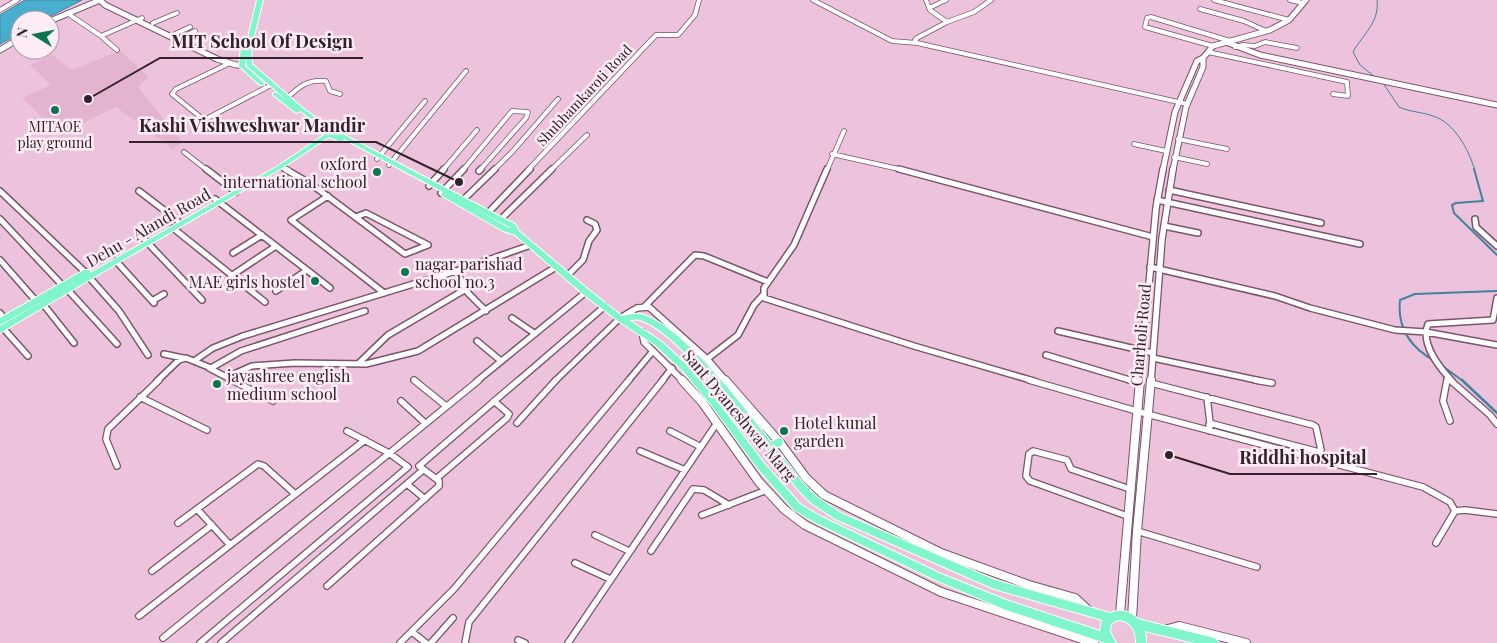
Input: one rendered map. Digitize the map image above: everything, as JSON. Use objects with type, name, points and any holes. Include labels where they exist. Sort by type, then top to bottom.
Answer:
[{"type":"main road","points":[[254,14],[256,0]]},
{"type":"main road","points":[[246,66],[250,28],[260,0]]},
{"type":"main road","points":[[102,1],[105,5],[154,25],[230,63],[246,66],[256,71],[269,86],[330,132]]},
{"type":"main road","points":[[246,66],[269,86],[330,132],[487,214],[499,221],[505,229],[517,233],[620,319]]},
{"type":"main road","name":"Dehu - Alandi Road","points":[[88,275],[116,261],[177,220],[280,167],[330,132]]},
{"type":"main road","name":"Dehu - Alandi Road","points":[[234,191],[330,132]]},
{"type":"main road","name":"Dehu - Alandi Road","points":[[2,325],[145,241],[174,228],[217,200]]},
{"type":"main road","name":"Sant Dyaneshwar Marg","points":[[620,319],[639,316],[670,335],[739,403],[769,447],[814,500],[838,516],[994,584],[1109,618]]},
{"type":"main road","name":"Sant Dyaneshwar Marg","points":[[620,319],[658,343],[686,369],[761,466],[797,507],[944,580],[1006,605],[1110,641]]},
{"type":"main road","points":[[769,447],[779,442]]},
{"type":"main road","points":[[1110,641],[1105,627],[1109,618],[1120,614],[1135,622],[1214,643]]},
{"type":"main road","points":[[1135,622],[1142,636],[1141,643]]},
{"type":"street","points":[[0,10],[17,0]]},
{"type":"street","name":"Shubhamkaroti Road","points":[[487,214],[656,35],[678,35],[687,27],[695,15],[699,0]]},
{"type":"street","points":[[813,0],[892,41],[917,43],[1187,104]]},
{"type":"street","points":[[926,0],[929,8],[947,22]]},
{"type":"street","points":[[929,8],[946,0]]},
{"type":"street","points":[[917,43],[915,40],[917,38],[947,22],[974,12],[991,0]]},
{"type":"street","points":[[1214,0],[1289,20]]},
{"type":"street","points":[[1290,0],[1304,2]]},
{"type":"street","points":[[60,16],[102,1]]},
{"type":"street","points":[[1304,2],[1289,20],[1266,31],[1228,42],[1213,46],[1145,27],[1147,18],[1151,17],[1228,42],[1234,47],[1260,55],[1497,105]]},
{"type":"street","points":[[1200,9],[1244,21],[1266,31]]},
{"type":"street","points":[[67,13],[101,36],[117,50]]},
{"type":"street","points":[[154,25],[177,13]]},
{"type":"street","points":[[101,36],[140,19]]},
{"type":"street","points":[[175,36],[190,27]]},
{"type":"street","points":[[175,36],[195,31]]},
{"type":"street","points":[[1234,47],[1243,45],[1255,46],[1266,42],[1297,48]]},
{"type":"street","name":"Charholi Road","points":[[1120,614],[1150,267],[1166,151],[1178,102],[1197,61],[1203,58],[1213,46]]},
{"type":"street","points":[[1208,52],[1347,82],[1348,96],[1333,94]]},
{"type":"street","name":"Charholi Road","points":[[1135,622],[1137,530],[1146,448],[1164,226],[1178,139],[1187,104],[1204,67],[1203,58]]},
{"type":"street","points":[[230,63],[176,89],[172,94],[204,120],[269,86]]},
{"type":"street","points":[[390,163],[466,71]]},
{"type":"street","points":[[287,98],[308,80],[311,73]]},
{"type":"street","points":[[308,80],[326,81],[330,91],[340,94]]},
{"type":"street","points":[[462,201],[513,151],[558,99]]},
{"type":"street","points":[[379,157],[425,101]]},
{"type":"street","points":[[444,191],[487,144],[510,113],[518,110],[528,112],[526,118],[479,171]]},
{"type":"street","points":[[431,184],[477,130]]},
{"type":"street","points":[[708,359],[738,335],[754,305],[763,295],[764,288],[794,245],[832,154],[844,131]]},
{"type":"street","points":[[499,221],[587,135]]},
{"type":"street","points":[[1178,139],[1227,149]]},
{"type":"street","points":[[1134,144],[1166,151]]},
{"type":"street","points":[[184,152],[234,191]]},
{"type":"street","points":[[832,154],[879,166],[896,168],[1153,237]]},
{"type":"street","points":[[1174,157],[1207,164]]},
{"type":"street","points":[[280,167],[289,170],[328,196],[405,254],[428,245],[366,213],[356,217]]},
{"type":"street","points":[[1169,190],[1321,223]]},
{"type":"street","points":[[0,191],[88,275],[119,311],[148,354]]},
{"type":"street","points":[[139,191],[177,220]]},
{"type":"street","points":[[328,196],[291,220],[384,293]]},
{"type":"street","points":[[217,200],[330,288]]},
{"type":"street","points":[[1158,200],[1360,244]]},
{"type":"street","points":[[0,218],[117,344]]},
{"type":"street","points":[[1475,219],[1476,226],[1497,246]]},
{"type":"street","points":[[567,276],[583,260],[589,241],[597,230],[595,224],[587,220]]},
{"type":"street","points":[[1164,226],[1198,233]]},
{"type":"street","points":[[174,228],[265,302]]},
{"type":"street","points":[[233,253],[262,235]]},
{"type":"street","points":[[145,241],[202,300]]},
{"type":"street","points":[[194,361],[214,348],[243,336],[456,271],[531,245]]},
{"type":"street","points":[[231,276],[276,246]]},
{"type":"street","points":[[645,306],[695,255],[704,256],[768,282]]},
{"type":"street","points":[[0,260],[74,343]]},
{"type":"street","points":[[116,261],[153,302],[164,294]]},
{"type":"street","points":[[227,377],[252,366],[295,363],[375,362],[418,351],[556,267]]},
{"type":"street","points":[[1150,267],[1275,296],[1310,308],[1395,330],[1426,332],[1497,345]]},
{"type":"street","points":[[276,291],[307,270]]},
{"type":"street","points":[[456,271],[466,289],[486,310]]},
{"type":"street","points":[[359,363],[388,335],[466,289]]},
{"type":"street","points":[[163,638],[586,292]]},
{"type":"street","points":[[763,295],[768,300],[914,346],[1137,411],[1423,487],[1450,502],[1455,511]]},
{"type":"street","points":[[1497,298],[1493,320],[1428,324],[1426,332],[1434,361],[1497,424]]},
{"type":"street","points":[[327,586],[439,486],[440,483],[436,479],[419,466],[605,306]]},
{"type":"street","points":[[517,423],[555,381],[620,319],[634,308],[649,307],[708,359],[739,403],[779,442],[814,487],[839,504],[946,555],[1029,585],[1075,598],[1092,613]]},
{"type":"street","points":[[209,368],[240,351],[365,311]]},
{"type":"street","points":[[0,313],[2,325],[28,356]]},
{"type":"street","points":[[512,318],[534,333]]},
{"type":"street","points":[[1058,331],[1143,351],[1189,367],[1272,383]]},
{"type":"street","points":[[642,332],[644,342],[672,368],[702,402],[767,490],[784,509],[805,525],[911,579],[963,601],[1094,643]]},
{"type":"street","points":[[477,341],[502,361]]},
{"type":"street","points":[[400,643],[454,589],[653,351]]},
{"type":"street","points":[[164,354],[194,361],[273,401]]},
{"type":"street","points":[[1046,355],[1140,382]]},
{"type":"street","points":[[117,466],[106,439],[107,432],[114,421],[184,358]]},
{"type":"street","points":[[466,643],[470,622],[507,573],[672,368]]},
{"type":"street","points":[[1448,377],[1443,401],[1450,421]]},
{"type":"street","points":[[414,380],[446,406]]},
{"type":"street","points":[[1151,383],[1312,425],[1316,428],[1320,450],[1319,452],[1210,424]]},
{"type":"street","points":[[140,397],[207,430]]},
{"type":"street","points":[[1207,398],[1210,431]]},
{"type":"street","points":[[401,401],[426,423]]},
{"type":"street","points":[[436,479],[507,418],[509,414],[494,401]]},
{"type":"street","points":[[568,643],[717,423]]},
{"type":"street","points":[[200,643],[408,467],[389,453],[348,430]]},
{"type":"street","points":[[670,431],[701,447]]},
{"type":"street","points":[[139,616],[263,520],[294,493],[365,440]]},
{"type":"street","points":[[640,451],[685,470]]},
{"type":"street","points":[[1127,516],[1030,481],[1026,476],[1029,454],[1033,451],[1067,460],[1071,469],[1130,489]]},
{"type":"street","points":[[178,523],[258,464],[264,466],[294,493]]},
{"type":"street","points":[[221,643],[422,470]]},
{"type":"street","points":[[407,484],[425,500]]},
{"type":"street","points":[[651,551],[693,490],[704,490],[729,504]]},
{"type":"street","points":[[702,515],[767,490]]},
{"type":"street","points":[[197,509],[230,545]]},
{"type":"street","points":[[1436,543],[1455,511],[1461,510],[1487,515],[1497,514]]},
{"type":"street","points":[[152,571],[212,525]]},
{"type":"street","points":[[1137,530],[1257,567]]},
{"type":"street","points":[[595,535],[629,551]]},
{"type":"street","points":[[575,562],[610,579]]},
{"type":"street","points":[[1124,562],[1135,565]]},
{"type":"street","points":[[431,643],[453,618]]},
{"type":"street","points":[[1163,630],[1179,626],[1246,643]]},
{"type":"street","points":[[412,632],[426,643]]},
{"type":"shaded area","points":[[120,51],[149,77],[138,87],[182,142],[173,149],[116,107],[62,136],[22,98],[51,85],[30,65],[41,60],[59,60],[72,70]]},
{"type":"water","points":[[25,0],[82,0],[60,11],[10,10],[10,38],[0,44],[0,15]]},
{"type":"waterway","points":[[1375,77],[1360,65],[1353,52],[1370,28],[1376,15],[1377,0]]},
{"type":"waterway","points":[[1383,83],[1399,107],[1433,116],[1448,124],[1460,138],[1475,170]]},
{"type":"waterway","points":[[1474,169],[1483,201],[1456,203],[1452,205],[1454,213],[1497,255]]},
{"type":"waterway","points":[[1435,361],[1419,350],[1407,336],[1401,320],[1400,300],[1415,294],[1497,291]]},
{"type":"waterway","points":[[1441,365],[1463,381]]},
{"type":"waterway","points":[[1462,380],[1497,413]]},
{"type":"place","name":"MIT School Of Design","points":[[88,99]]},
{"type":"place","name":"MITAOE play ground","points":[[55,110]]},
{"type":"place","name":"oxford international school","points":[[377,172]]},
{"type":"place","name":"Kashi Vishweshwar Mandir","points":[[459,182]]},
{"type":"place","name":"nagar parishad school no.3","points":[[405,272]]},
{"type":"place","name":"MAE girls hostel","points":[[315,281]]},
{"type":"place","name":"jayashree english medium school","points":[[217,384]]},
{"type":"place","name":"Hotel kunal garden","points":[[784,431]]},
{"type":"place","name":"Riddhi hospital","points":[[1169,455]]}]
